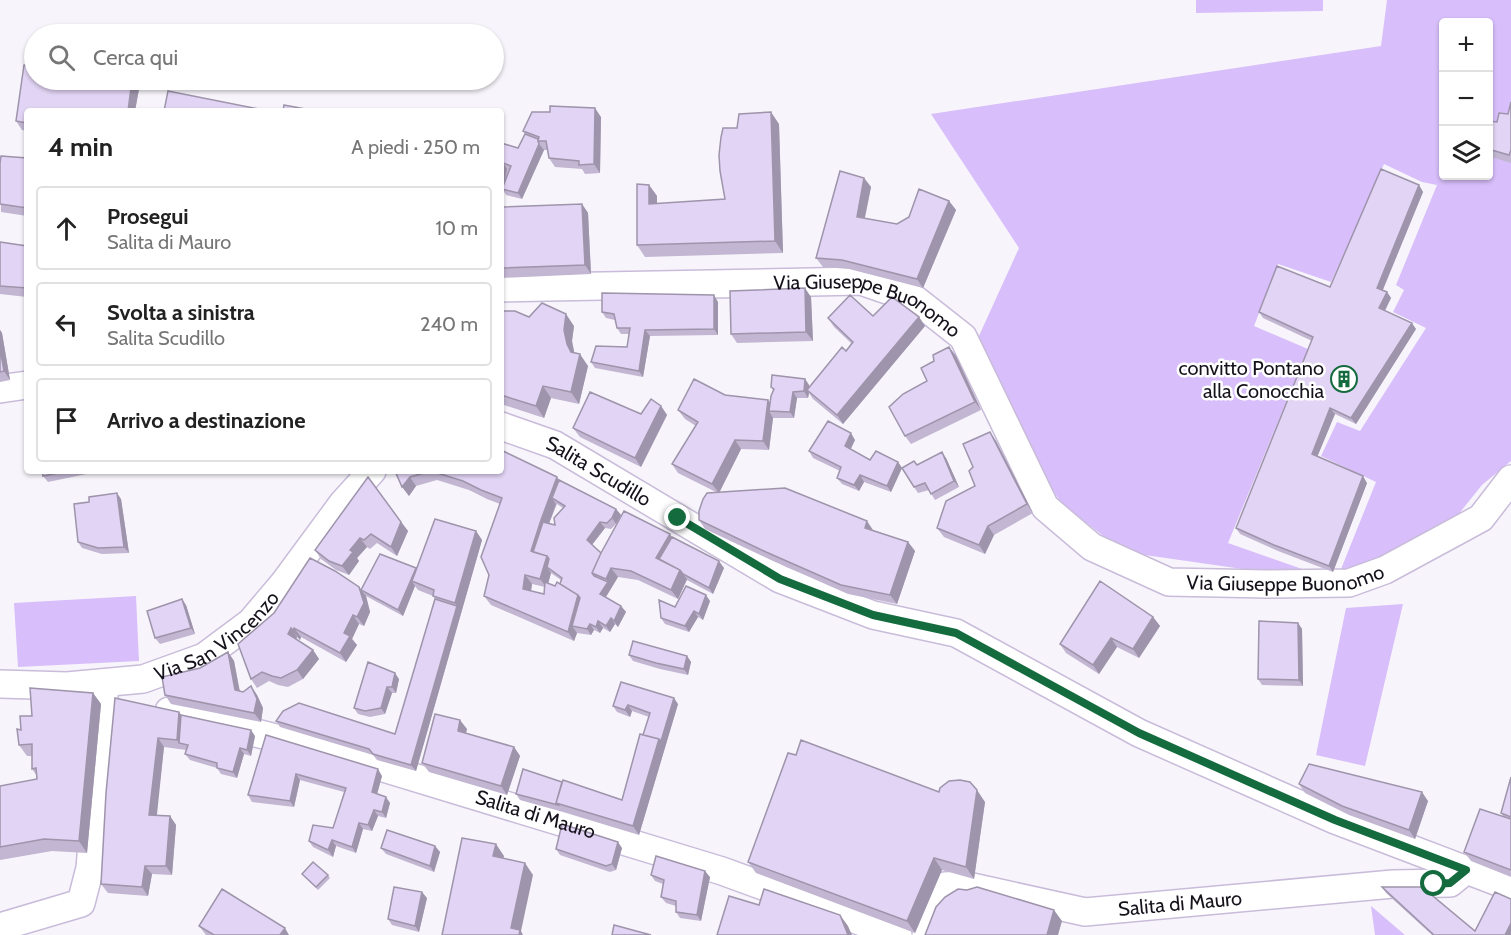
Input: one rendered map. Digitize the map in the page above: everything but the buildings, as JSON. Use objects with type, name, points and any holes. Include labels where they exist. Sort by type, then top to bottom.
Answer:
[{"type":"street","name":"Via Giuseppe Buonomo","points":[[504,288],[861,281],[916,300],[963,337],[1045,507],[1092,548],[1169,582],[1349,583],[1384,570],[1481,518],[1511,479]]},
{"type":"street","points":[[0,389],[24,385]]},
{"type":"street","name":"Salita Scudillo","points":[[504,427],[555,445],[780,579],[873,615],[956,633],[1139,733],[1335,820],[1511,887]]},
{"type":"street","name":"Via San Vincenzo","points":[[0,684],[67,686],[143,679],[204,657],[251,622],[369,474]]},
{"type":"street","points":[[58,935],[90,868],[105,682]]},
{"type":"street","name":"Salita di Mauro","points":[[169,711],[331,752],[722,870],[898,935]]},
{"type":"street","name":"Salita di Mauro","points":[[926,935],[945,886],[963,885],[1085,912],[1393,884],[1450,883],[1466,870]]},
{"type":"street","points":[[0,927],[72,906]]},
{"type":"shaded area","points":[[1196,0],[1323,0],[1323,11],[1196,13]]},
{"type":"shaded area","points":[[1387,0],[1511,0],[1511,461],[1482,485],[1457,516],[1337,579],[1376,482],[1321,456],[1337,422],[1360,431],[1426,328],[1393,312],[1404,290],[1396,285],[1437,185],[1422,182],[1384,164],[1331,282],[1278,264],[1254,326],[1308,349],[1228,543],[1305,570],[1305,578],[1124,552],[1061,503],[1023,442],[978,338],[1019,248],[931,114],[1381,46]]},
{"type":"shaded area","points":[[136,596],[139,661],[18,667],[14,603]]},
{"type":"shaded area","points":[[1403,604],[1365,766],[1316,755],[1346,608]]},
{"type":"shaded area","points":[[1371,906],[1405,935],[1375,935]]},
{"type":"place","name":"convitto Pontano alla Conocchia","points":[[1344,379]]},
{"type":"route","points":[[678,518],[780,579],[873,615],[956,633],[1139,733],[1335,820],[1466,870],[1450,883],[1434,884]]}]
